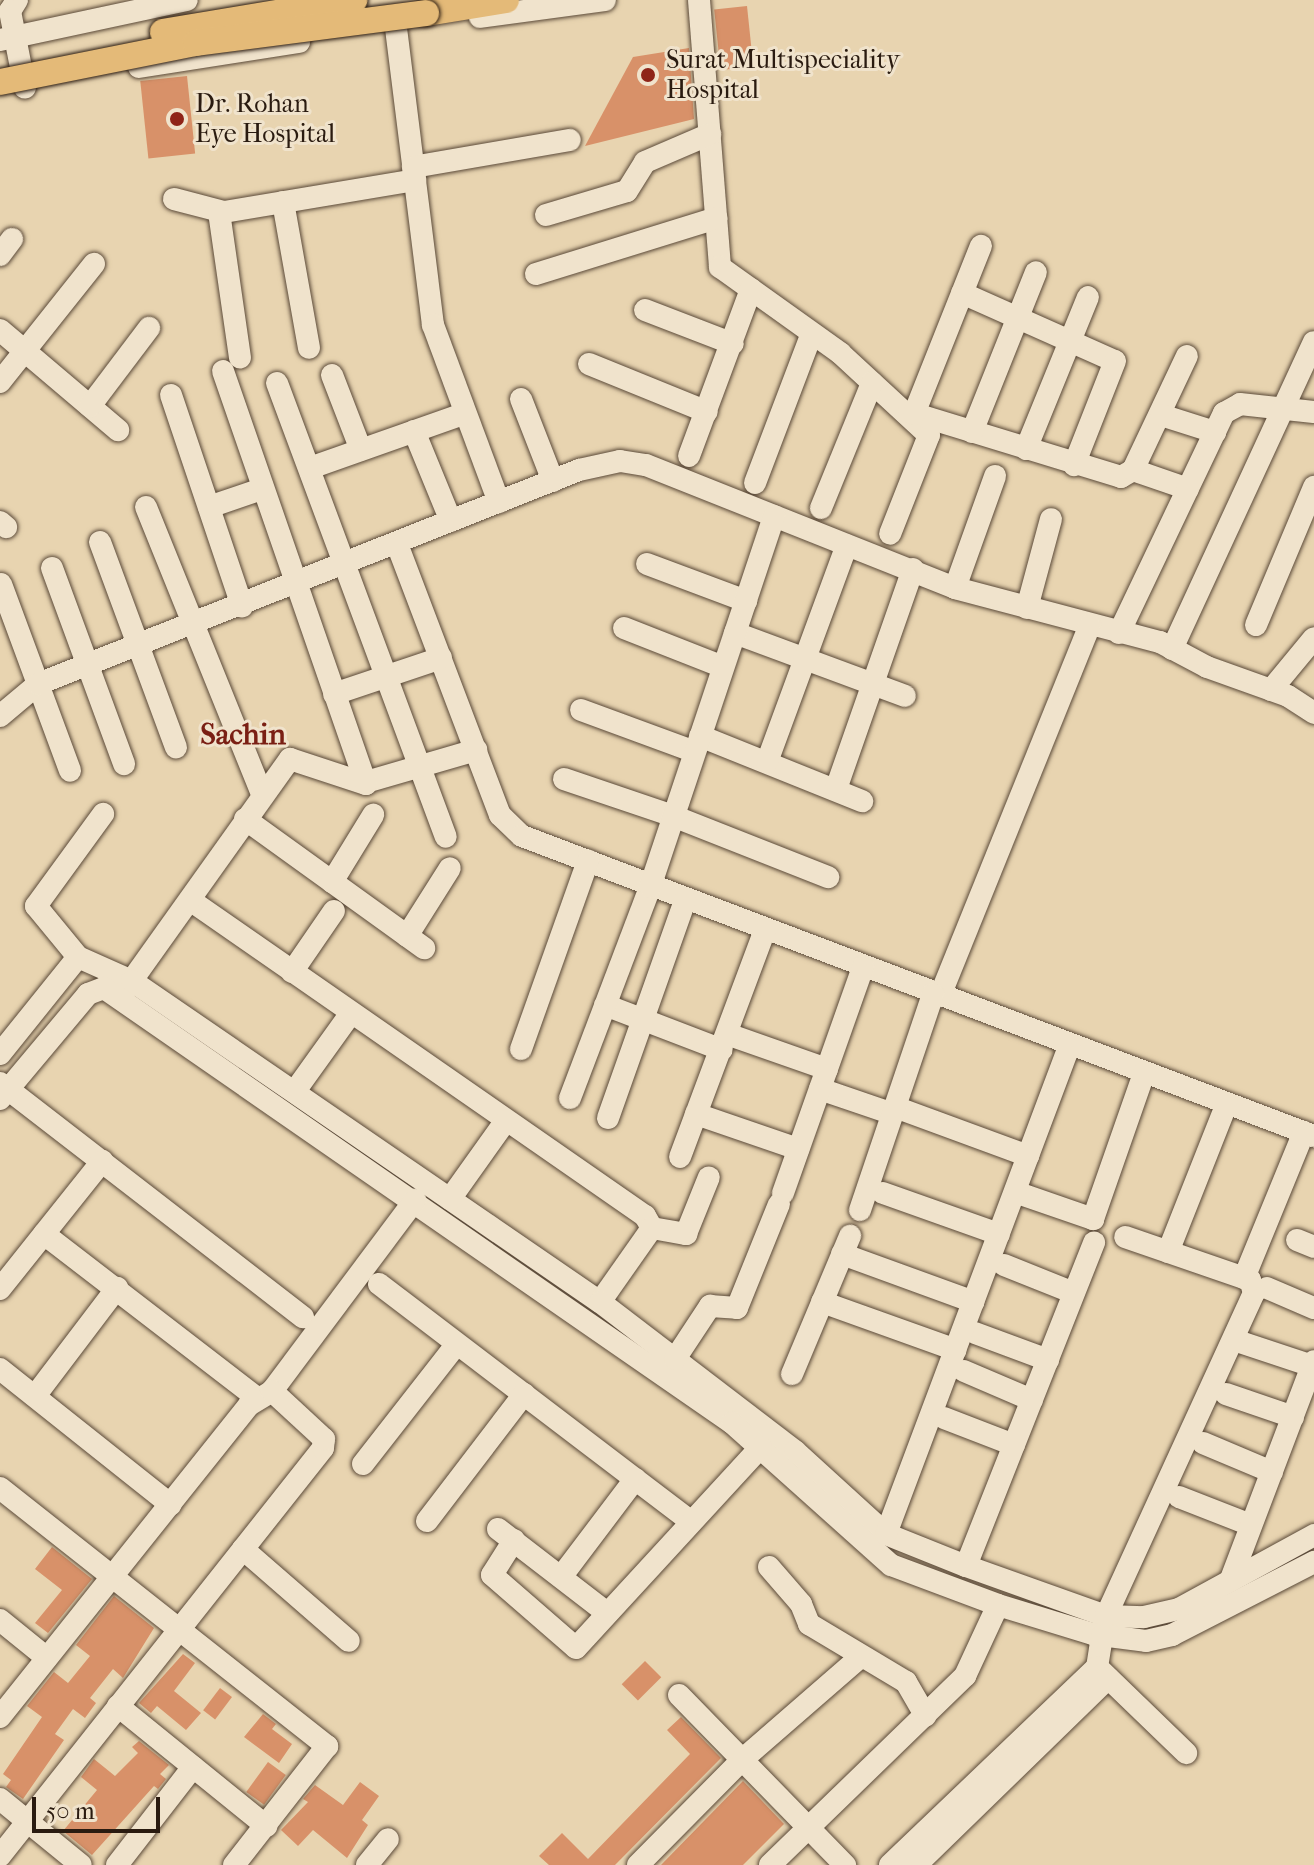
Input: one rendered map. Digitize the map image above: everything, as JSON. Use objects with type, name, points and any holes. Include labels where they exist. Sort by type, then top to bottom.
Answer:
[{"type":"main road","points":[[0,70],[205,22],[354,0]]},
{"type":"main road","points":[[12,85],[196,43],[506,0]]},
{"type":"street","points":[[12,85],[8,39],[10,11],[17,0]]},
{"type":"street","points":[[8,39],[164,2],[187,0]]},
{"type":"street","points":[[0,93],[12,85],[605,0]]},
{"type":"street","points":[[699,0],[720,267],[812,333],[908,411],[929,435],[890,534]]},
{"type":"street","points":[[164,2],[177,60]]},
{"type":"street","points":[[396,28],[433,325],[463,414],[499,502]]},
{"type":"street","points":[[546,215],[627,191],[645,162],[710,134]]},
{"type":"street","points":[[174,199],[219,212],[283,202],[570,140]]},
{"type":"street","points":[[283,202],[309,348]]},
{"type":"street","points":[[219,212],[231,364],[262,489],[366,782]]},
{"type":"street","points":[[536,274],[717,218]]},
{"type":"street","points":[[908,411],[981,246]]},
{"type":"street","points":[[0,382],[94,264]]},
{"type":"street","points":[[972,432],[1036,272]]},
{"type":"street","points":[[689,456],[751,289]]},
{"type":"street","points":[[962,293],[1111,356],[1115,368],[1074,465]]},
{"type":"street","points":[[1026,449],[1088,297]]},
{"type":"street","points":[[645,310],[733,344]]},
{"type":"street","points":[[90,406],[149,328]]},
{"type":"street","points":[[0,330],[118,430]]},
{"type":"street","points":[[755,483],[812,333]]},
{"type":"street","points":[[1172,649],[1314,342]]},
{"type":"street","points":[[1133,470],[1187,356]]},
{"type":"street","points":[[589,364],[707,412]]},
{"type":"street","points":[[332,375],[361,450]]},
{"type":"street","points":[[277,383],[446,837]]},
{"type":"street","points":[[821,508],[872,383]]},
{"type":"street","points":[[171,395],[242,606]]},
{"type":"street","points":[[521,399],[553,481]]},
{"type":"street","points":[[1119,633],[1215,432],[1231,407],[1285,406],[1314,412]]},
{"type":"street","points":[[908,411],[1111,477],[1133,470],[1188,489]]},
{"type":"street","points":[[310,468],[463,414]]},
{"type":"street","points":[[1161,415],[1215,432]]},
{"type":"street","points":[[414,431],[451,521]]},
{"type":"street","points":[[0,716],[38,684],[553,481],[620,461],[646,465],[955,588],[1172,649],[1271,690],[1314,713]]},
{"type":"street","points":[[955,588],[995,476]]},
{"type":"street","points":[[1256,625],[1314,487]]},
{"type":"street","points":[[209,507],[262,489]]},
{"type":"street","points":[[146,507],[262,794]]},
{"type":"street","points":[[570,1098],[650,887],[774,516]]},
{"type":"street","points":[[1027,608],[1051,519]]},
{"type":"street","points":[[100,542],[141,645],[176,747]]},
{"type":"street","points":[[397,544],[476,750],[510,827],[650,887],[1309,1134],[1244,1278]]},
{"type":"street","points":[[767,762],[847,545]]},
{"type":"street","points":[[647,564],[746,601]]},
{"type":"street","points":[[52,568],[91,664],[124,764]]},
{"type":"street","points":[[836,789],[913,569]]},
{"type":"street","points":[[1,584],[70,771]]},
{"type":"street","points":[[860,1210],[936,995],[1090,625]]},
{"type":"street","points":[[624,628],[723,667]]},
{"type":"street","points":[[735,633],[905,696]]},
{"type":"street","points":[[1271,690],[1314,638]]},
{"type":"street","points":[[334,694],[441,658]]},
{"type":"street","points":[[581,710],[767,762],[862,801]]},
{"type":"street","points":[[126,989],[262,794],[290,759],[362,787],[366,782],[476,750]]},
{"type":"street","points":[[564,779],[673,816],[828,877]]},
{"type":"street","points":[[103,814],[36,906],[78,957],[761,1447],[803,1472],[891,1565],[998,1605],[1104,1626],[1163,1613],[1314,1535]]},
{"type":"street","points":[[332,882],[373,815]]},
{"type":"street","points":[[245,819],[416,942],[450,868]]},
{"type":"street","points":[[521,1049],[588,861]]},
{"type":"street","points":[[190,900],[505,1122],[645,1216],[652,1228],[686,1234],[709,1177]]},
{"type":"street","points":[[608,1118],[685,900]]},
{"type":"street","points":[[292,972],[334,911]]},
{"type":"street","points":[[680,1157],[765,930]]},
{"type":"street","points":[[0,1054],[78,957]]},
{"type":"street","points":[[675,1359],[710,1306],[732,1310],[740,1304],[781,1199],[863,967]]},
{"type":"street","points":[[7,1087],[88,994],[104,988],[126,989],[295,1091],[600,1302],[675,1359],[803,1472],[886,1534],[1139,1642],[1172,1635],[1314,1562]]},
{"type":"street","points":[[605,1005],[724,1042],[823,1079],[894,1111],[1028,1156]]},
{"type":"street","points":[[295,1091],[351,1013]]},
{"type":"street","points":[[886,1534],[960,1360],[974,1302],[1070,1044]]},
{"type":"street","points":[[0,1063],[7,1087],[303,1317]]},
{"type":"street","points":[[1015,1192],[1093,1219],[1144,1073]]},
{"type":"street","points":[[1168,1252],[1227,1103]]},
{"type":"street","points":[[696,1114],[798,1149]]},
{"type":"street","points":[[450,1199],[505,1122]]},
{"type":"street","points":[[0,1289],[102,1161]]},
{"type":"street","points":[[883,1193],[999,1234]]},
{"type":"street","points":[[0,1717],[171,1505],[265,1395],[415,1200]]},
{"type":"street","points":[[600,1302],[652,1228]]},
{"type":"street","points":[[0,1856],[325,1443],[265,1395],[44,1234]]},
{"type":"street","points":[[916,1865],[1102,1673],[1104,1626],[1254,1293],[1244,1278],[1125,1237]]},
{"type":"street","points":[[966,1566],[1094,1242]]},
{"type":"street","points":[[792,1374],[846,1245],[974,1302]]},
{"type":"street","points":[[1004,1265],[1074,1293]]},
{"type":"street","points":[[379,1284],[689,1520]]},
{"type":"street","points":[[35,1396],[117,1288]]},
{"type":"street","points":[[1267,1288],[1314,1308]]},
{"type":"street","points":[[822,1302],[960,1360],[1032,1400]]},
{"type":"street","points":[[975,1333],[1048,1360]]},
{"type":"street","points":[[1231,1579],[1313,1364],[1243,1343]]},
{"type":"street","points":[[363,1464],[456,1345]]},
{"type":"street","points":[[0,1369],[171,1505]]},
{"type":"street","points":[[427,1521],[524,1394]]},
{"type":"street","points":[[1226,1394],[1293,1417]]},
{"type":"street","points":[[944,1418],[1014,1445]]},
{"type":"street","points":[[1203,1443],[1272,1472]]},
{"type":"street","points":[[607,1613],[506,1534],[492,1575],[570,1647],[581,1644],[689,1520],[761,1447]]},
{"type":"street","points":[[561,1577],[635,1479]]},
{"type":"street","points":[[0,1488],[327,1746],[234,1865]]},
{"type":"street","points":[[1179,1497],[1251,1525]]},
{"type":"street","points":[[243,1549],[349,1641]]},
{"type":"street","points":[[769,1567],[801,1604],[809,1624],[859,1658],[906,1682],[926,1716]]},
{"type":"street","points":[[770,1865],[926,1716],[971,1668],[998,1605]]},
{"type":"street","points":[[0,1620],[47,1658]]},
{"type":"street","points":[[638,1865],[743,1759],[859,1658]]},
{"type":"street","points":[[1102,1673],[1186,1753]]},
{"type":"street","points":[[890,1865],[1102,1673]]},
{"type":"street","points":[[679,1695],[845,1865]]},
{"type":"street","points":[[118,1706],[266,1826]]},
{"type":"street","points":[[117,1865],[193,1767]]},
{"type":"street","points":[[0,1799],[81,1865]]},
{"type":"street","points":[[367,1865],[388,1839]]},
{"type":"building","points":[[747,6],[753,67],[721,70],[714,9]]},
{"type":"building","points":[[689,48],[694,119],[585,146],[633,57]]},
{"type":"building","points":[[187,76],[195,154],[148,158],[140,81]]},
{"type":"building","points":[[52,1547],[92,1579],[48,1633],[35,1623],[62,1590],[35,1569]]},
{"type":"building","points":[[114,1596],[154,1628],[123,1678],[113,1669],[90,1698],[96,1703],[85,1718],[73,1709],[55,1734],[64,1740],[23,1799],[6,1787],[11,1780],[3,1774],[42,1717],[27,1706],[54,1672],[68,1683],[90,1656],[76,1645]]},
{"type":"building","points":[[183,1654],[195,1663],[174,1691],[201,1713],[186,1730],[157,1706],[151,1713],[139,1703]]},
{"type":"building","points":[[645,1661],[661,1677],[638,1701],[622,1684]]},
{"type":"building","points":[[220,1688],[232,1697],[215,1719],[203,1710]]},
{"type":"building","points":[[263,1714],[276,1724],[272,1729],[292,1744],[279,1763],[244,1737]]},
{"type":"building","points":[[681,1717],[721,1758],[615,1865],[549,1865],[539,1856],[562,1833],[588,1859],[690,1754],[667,1730]]},
{"type":"building","points":[[139,1741],[169,1765],[160,1774],[166,1779],[158,1789],[154,1786],[92,1855],[63,1831],[97,1790],[81,1777],[94,1759],[115,1776],[138,1753],[132,1747]]},
{"type":"building","points":[[268,1762],[286,1775],[264,1805],[246,1792]]},
{"type":"building","points":[[743,1781],[784,1824],[743,1865],[661,1865]]},
{"type":"building","points":[[360,1782],[379,1796],[362,1820],[368,1825],[347,1858],[313,1830],[298,1846],[281,1830],[308,1802],[303,1799],[315,1785],[343,1805]]},
{"type":"place","name":"Surat Multispeciality Hospital","points":[[648,75]]},
{"type":"place","name":"Dr. Rohan Eye Hospital","points":[[177,119]]},
{"type":"district","name":"Sachin","points":[[243,735]]}]
